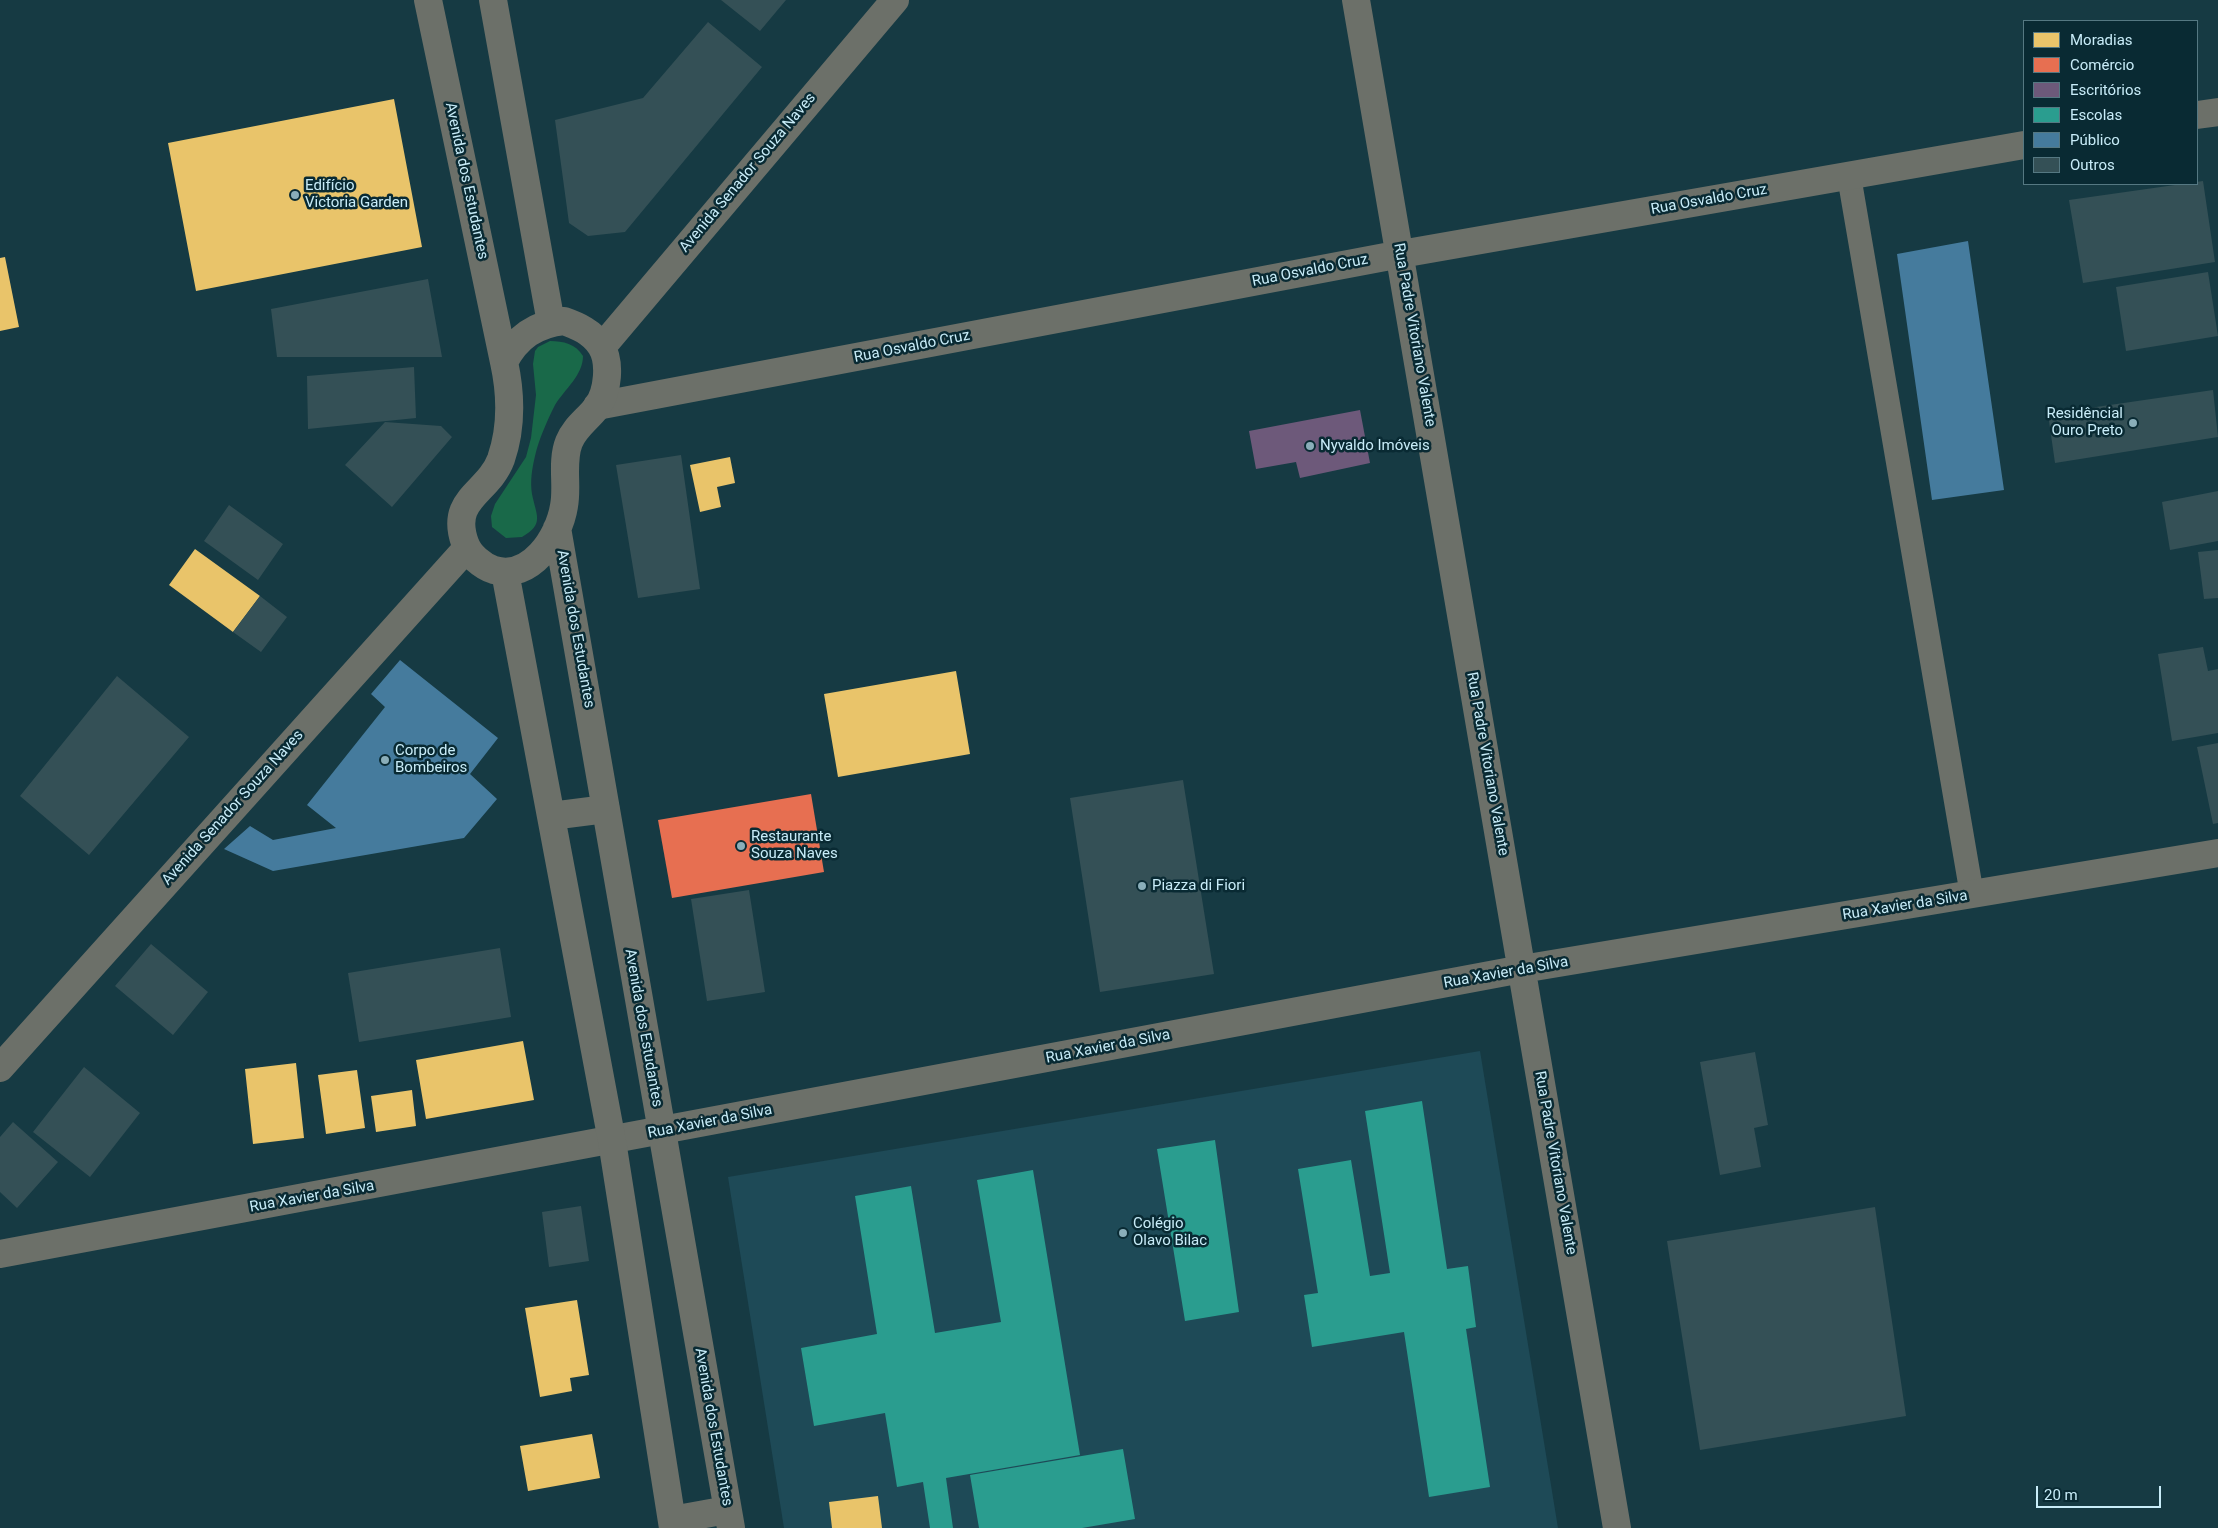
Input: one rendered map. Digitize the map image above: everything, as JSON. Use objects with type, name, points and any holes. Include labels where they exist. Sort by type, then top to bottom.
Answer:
[{"type":"street","name":"Avenida dos Estudantes","points":[[428,0],[508,381],[510,404],[510,421],[500,460],[488,482],[472,498],[461,514],[460,530],[467,548]]},
{"type":"street","points":[[493,0],[551,322]]},
{"type":"street","name":"Avenida Senador Souza Naves","points":[[602,347],[895,0]]},
{"type":"street","name":"Rua Padre Vitoriano Valente","points":[[1356,0],[1401,254],[1616,1528]]},
{"type":"street","points":[[2198,115],[2218,112]]},
{"type":"street","name":"Rua Osvaldo Cruz","points":[[597,406],[1401,254],[2023,145]]},
{"type":"street","points":[[467,548],[483,565],[505,572],[520,570],[534,560],[548,546],[558,528],[564,506],[568,444],[576,429],[597,406],[606,385],[606,367],[602,347],[590,333],[564,321],[537,326],[512,347],[504,362]]},
{"type":"street","name":"Avenida dos Estudantes","points":[[558,528],[660,1131],[729,1519]]},
{"type":"street","name":"Avenida Senador Souza Naves","points":[[0,1068],[467,548]]},
{"type":"street","points":[[505,572],[612,1141],[673,1524],[729,1519]]},
{"type":"street","points":[[551,816],[606,810]]},
{"type":"street","name":"Rua Xavier da Silva","points":[[0,1254],[612,1141],[1522,969],[2218,853]]},
{"type":"lane","points":[[1849,176],[1972,894]]},
{"type":"shaded area","name":"Colégio Olavo Bilac","points":[[1480,1051],[1558,1528],[784,1528],[728,1177]]},
{"type":"green space","points":[[550,341],[573,346],[583,356],[582,363],[577,376],[555,405],[537,450],[531,484],[537,513],[534,528],[522,537],[506,538],[492,527],[491,516],[495,504],[526,457],[531,438],[536,395],[533,364],[535,351],[538,347]]},
{"type":"building: Moradias","name":"Edifício Victoria Garden","points":[[394,99],[422,247],[196,291],[168,143]]},
{"type":"building: Moradias","points":[[5,257],[19,327],[0,331],[0,258]]},
{"type":"building: Moradias","points":[[730,457],[735,483],[717,487],[721,507],[700,512],[690,465]]},
{"type":"building: Moradias","points":[[195,549],[260,596],[233,632],[169,585]]},
{"type":"building: Moradias","points":[[956,671],[970,754],[838,777],[824,694]]},
{"type":"building: Moradias","points":[[523,1041],[534,1100],[426,1119],[416,1060]]},
{"type":"building: Moradias","points":[[296,1063],[304,1138],[253,1144],[245,1069]]},
{"type":"building: Moradias","points":[[357,1070],[365,1128],[326,1134],[318,1075]]},
{"type":"building: Moradias","points":[[412,1090],[416,1126],[376,1132],[371,1096]]},
{"type":"building: Moradias","points":[[577,1300],[589,1375],[570,1378],[572,1391],[540,1397],[525,1308]]},
{"type":"building: Moradias","points":[[592,1434],[600,1478],[528,1491],[520,1446]]},
{"type":"building: Moradias","points":[[878,1496],[882,1528],[832,1528],[829,1502]]},
{"type":"building: Comércio","name":"Restaurante Souza Naves","points":[[811,794],[824,872],[672,898],[658,820]]},
{"type":"building: Escritórios","name":"Nyvaldo Imóveis","points":[[1360,410],[1370,463],[1300,478],[1296,462],[1256,469],[1249,431]]},
{"type":"building: Escolas","points":[[1422,1101],[1447,1269],[1468,1266],[1476,1327],[1466,1329],[1490,1487],[1429,1497],[1404,1332],[1312,1347],[1304,1295],[1318,1293],[1298,1169],[1351,1160],[1370,1276],[1390,1273],[1365,1111]]},
{"type":"building: Escolas","points":[[1215,1140],[1239,1312],[1185,1321],[1157,1149]]},
{"type":"building: Escolas","points":[[1033,1170],[1080,1455],[946,1478],[953,1528],[930,1528],[923,1482],[897,1487],[885,1413],[814,1426],[801,1348],[877,1334],[855,1196],[911,1186],[935,1333],[1001,1322],[977,1180]]},
{"type":"building: Escolas","points":[[1123,1449],[1135,1519],[1082,1528],[979,1528],[970,1475]]},
{"type":"building: Público","points":[[1968,241],[2004,490],[1932,500],[1897,254]]},
{"type":"building: Público","points":[[400,660],[498,738],[470,774],[497,799],[464,838],[273,871],[224,849],[250,826],[273,840],[336,828],[307,805],[385,707],[371,694]]},
{"type":"building: Outros","points":[[721,0],[786,0],[760,31]]},
{"type":"building: Outros","points":[[708,22],[762,67],[625,232],[588,236],[569,223],[555,120],[643,98]]},
{"type":"building: Outros","points":[[2203,181],[2215,262],[2083,283],[2069,200],[2175,185],[2198,185],[2198,182]]},
{"type":"building: Outros","points":[[2208,272],[2218,336],[2126,351],[2116,287]]},
{"type":"building: Outros","points":[[428,279],[442,357],[277,357],[271,309]]},
{"type":"building: Outros","points":[[414,367],[416,418],[308,429],[307,376]]},
{"type":"building: Outros","name":"Residêncial Ouro Preto","points":[[2213,390],[2218,437],[2055,463],[2048,414]]},
{"type":"building: Outros","points":[[385,422],[441,426],[452,437],[392,507],[345,465]]},
{"type":"building: Outros","points":[[681,455],[700,589],[638,598],[616,465]]},
{"type":"building: Outros","points":[[2218,491],[2218,541],[2170,550],[2162,502]]},
{"type":"building: Outros","points":[[229,505],[283,544],[258,580],[204,541]]},
{"type":"building: Outros","points":[[2218,550],[2218,598],[2204,599],[2198,552]]},
{"type":"building: Outros","points":[[260,596],[287,617],[261,652],[233,632]]},
{"type":"building: Outros","points":[[2203,647],[2208,671],[2218,669],[2218,733],[2172,741],[2158,654]]},
{"type":"building: Outros","points":[[117,676],[189,737],[89,855],[20,796]]},
{"type":"building: Outros","points":[[2218,743],[2218,823],[2213,824],[2197,747]]},
{"type":"building: Outros","name":"Piazza di Fiori","points":[[1183,780],[1214,974],[1100,992],[1070,798]]},
{"type":"building: Outros","points":[[749,890],[765,992],[707,1001],[691,899]]},
{"type":"building: Outros","points":[[151,944],[208,992],[173,1035],[115,986]]},
{"type":"building: Outros","points":[[500,948],[511,1017],[359,1042],[348,973]]},
{"type":"building: Outros","points":[[1755,1052],[1768,1125],[1754,1128],[1761,1167],[1720,1175],[1700,1062]]},
{"type":"building: Outros","points":[[84,1067],[140,1113],[90,1177],[33,1132]]},
{"type":"building: Outros","points":[[13,1122],[58,1162],[17,1208],[0,1192],[0,1137]]},
{"type":"building: Outros","points":[[581,1206],[589,1261],[549,1267],[542,1212]]},
{"type":"building: Outros","points":[[1875,1207],[1906,1416],[1700,1450],[1667,1241]]},
{"type":"place","name":"Edifício Victoria Garden","points":[[295,195]]},
{"type":"place","name":"Residêncial Ouro Preto","points":[[2133,423]]},
{"type":"place","name":"Nyvaldo Imóveis","points":[[1310,446]]},
{"type":"place","name":"Corpo de Bombeiros","points":[[385,760]]},
{"type":"place","name":"Restaurante Souza Naves","points":[[741,846]]},
{"type":"place","name":"Piazza di Fiori","points":[[1142,886]]},
{"type":"place","name":"Colégio Olavo Bilac","points":[[1123,1233]]}]
